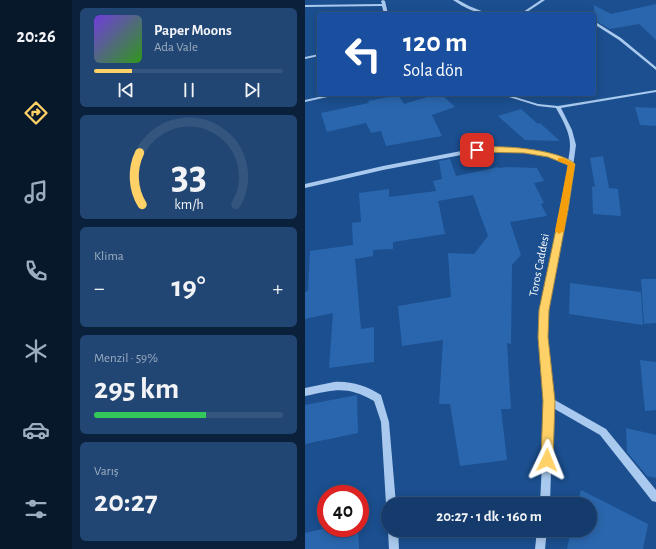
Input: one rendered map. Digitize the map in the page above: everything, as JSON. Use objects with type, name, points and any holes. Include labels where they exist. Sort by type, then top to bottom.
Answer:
[{"type":"street","points":[[383,0],[385,12]]},
{"type":"street","points":[[455,0],[482,12]]},
{"type":"street","points":[[525,12],[543,0]]},
{"type":"street","points":[[305,6],[383,5]]},
{"type":"street","points":[[596,23],[620,38],[656,69]]},
{"type":"street","points":[[305,58],[317,56]]},
{"type":"street","points":[[508,96],[538,105],[558,107],[656,91]]},
{"type":"street","points":[[305,101],[329,96]]},
{"type":"street","name":"Toros Caddesi","points":[[545,497],[549,401],[543,337],[544,310],[564,210],[573,145],[572,135],[558,107]]},
{"type":"street","points":[[305,186],[383,168],[477,150],[524,151],[549,155],[571,164]]},
{"type":"street","points":[[305,392],[346,385],[363,389],[378,398],[385,422],[390,497]]},
{"type":"street","points":[[549,401],[603,432],[656,497]]},
{"type":"street","points":[[393,537],[394,549]]},
{"type":"street","points":[[540,549],[541,537]]},
{"type":"building","points":[[656,4],[656,40],[639,24],[610,29],[596,21],[594,5],[611,14]]},
{"type":"building","points":[[393,96],[399,96],[404,104],[430,96],[443,96],[455,107],[432,115],[442,136],[386,146],[381,131],[371,133],[366,123],[327,132],[321,113],[369,103],[368,101]]},
{"type":"building","points":[[635,107],[656,108],[656,126],[640,125]]},
{"type":"building","points":[[521,109],[538,124],[540,123],[560,141],[525,140],[498,116]]},
{"type":"building","points":[[603,156],[609,188],[618,189],[621,216],[593,214],[592,186],[595,187],[590,158]]},
{"type":"building","points":[[450,159],[456,176],[498,167],[537,168],[544,181],[534,183],[544,203],[541,204],[547,216],[510,222],[521,255],[512,265],[511,344],[507,343],[511,409],[501,409],[507,460],[460,466],[450,404],[439,404],[443,340],[402,346],[398,306],[451,297],[448,253],[474,254],[488,236],[473,195],[438,201],[445,234],[393,242],[393,249],[373,250],[373,256],[355,259],[361,329],[374,327],[374,362],[329,368],[333,313],[305,319],[305,292],[308,291],[310,251],[353,245],[352,223],[361,222],[359,193],[389,189],[389,197],[436,191],[433,181],[442,179],[439,161]]},
{"type":"building","points":[[641,279],[656,279],[656,323],[644,324]]},
{"type":"building","points":[[570,283],[641,292],[643,325],[569,314]]},
{"type":"building","points":[[640,360],[656,362],[656,410],[645,411]]},
{"type":"building","points":[[357,395],[358,433],[305,444],[305,405]]},
{"type":"building","points":[[626,428],[656,435],[656,478],[647,476],[627,452]]},
{"type":"building","points":[[581,490],[595,497],[579,497]]},
{"type":"building","points":[[597,498],[648,524],[643,549],[567,549],[570,537],[597,537]]},
{"type":"building","points":[[317,530],[317,537],[358,537],[359,549],[305,549],[305,533]]},
{"type":"slow traffic","points":[[559,231],[564,210],[571,164],[561,160]]},
{"type":"route","points":[[477,150],[524,151],[549,155],[571,164],[564,210],[544,310],[543,337],[549,401],[547,460]]}]
